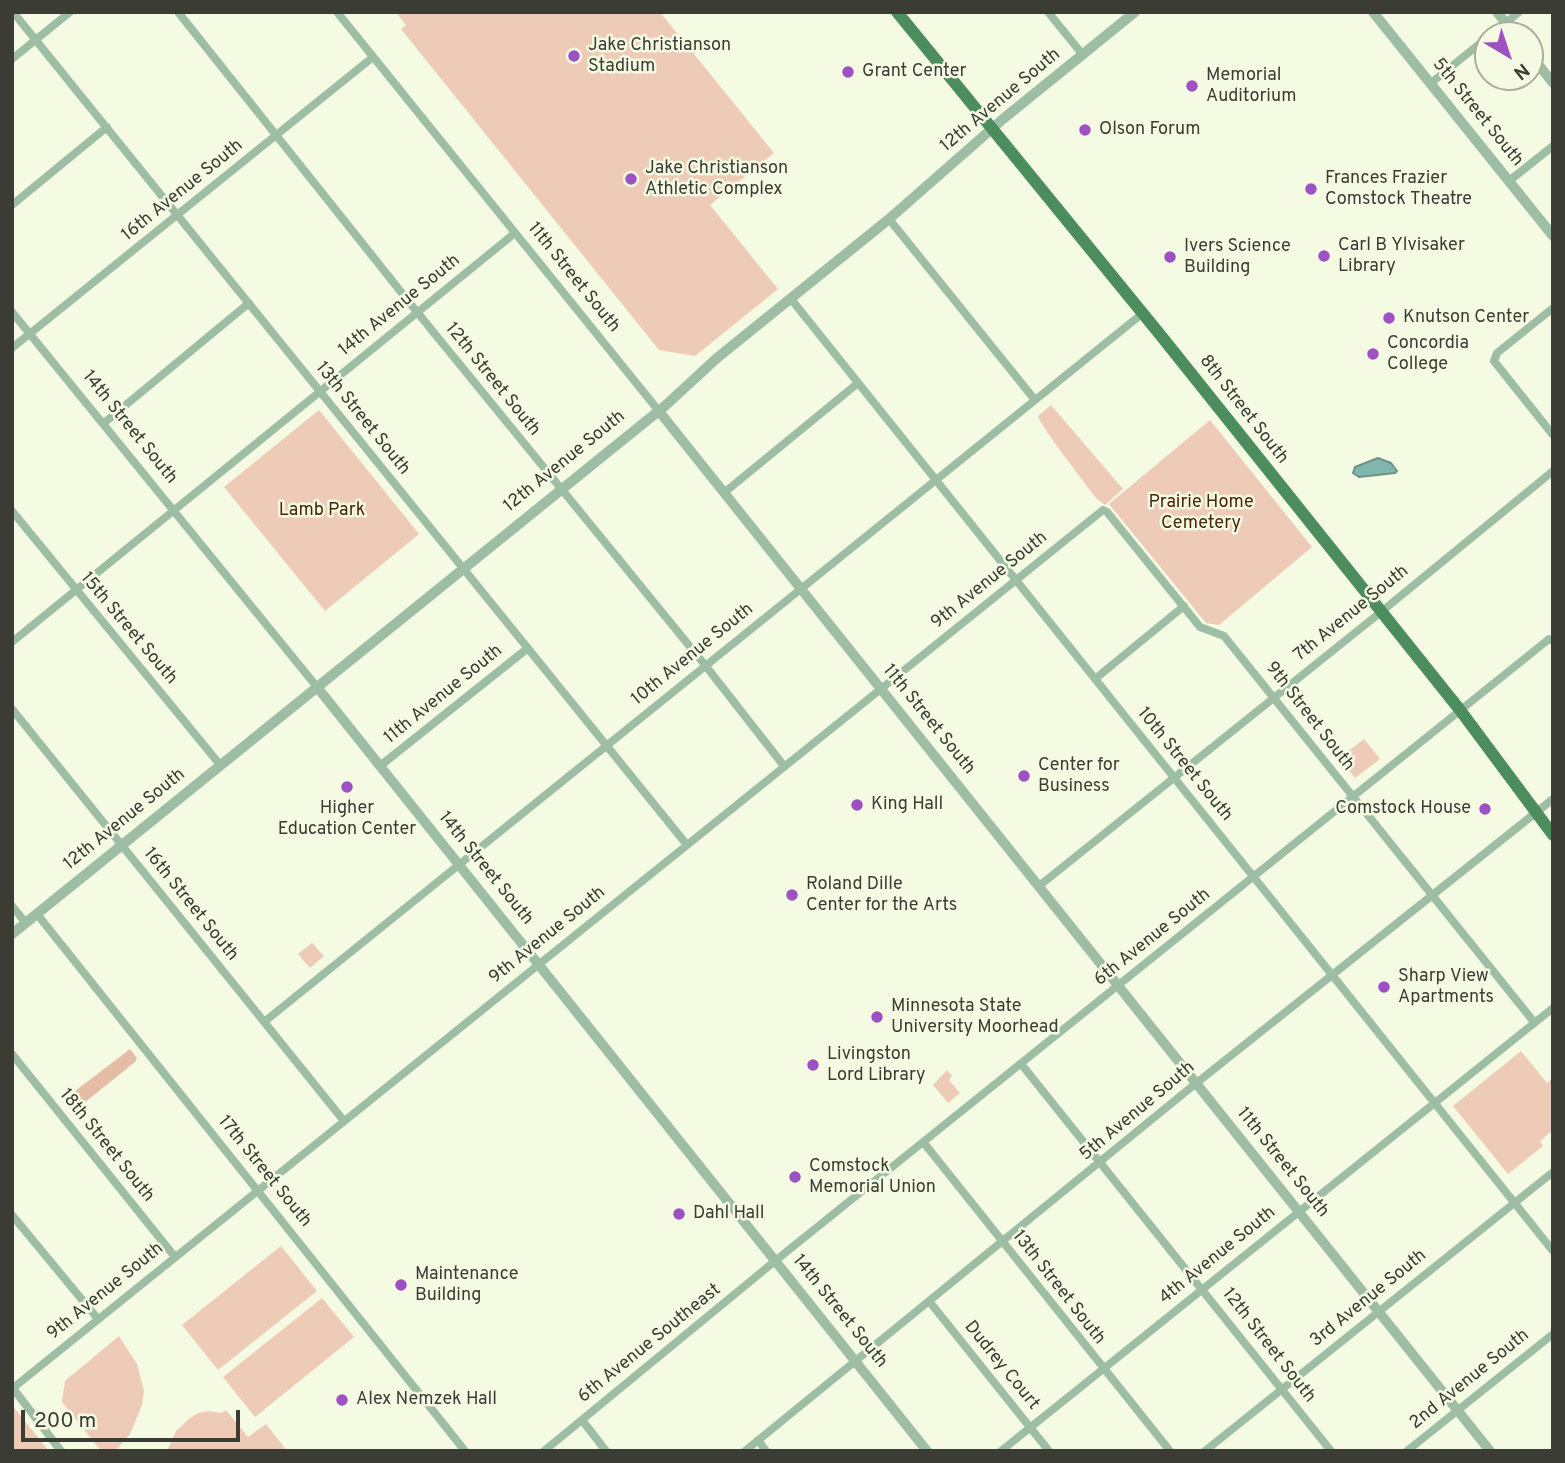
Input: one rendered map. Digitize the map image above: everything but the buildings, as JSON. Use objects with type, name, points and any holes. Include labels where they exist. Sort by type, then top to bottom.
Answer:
[{"type":"main road","name":"8th Street South","points":[[897,12],[1143,313],[1460,710],[1553,835]]},
{"type":"street","name":"13th Street South","points":[[13,12],[687,845]]},
{"type":"street","points":[[12,59],[69,12]]},
{"type":"street","name":"12th Street South","points":[[178,12],[416,312],[705,665],[784,766]]},
{"type":"street","name":"11th Street South","points":[[337,12],[725,492],[1117,987],[1490,1451]]},
{"type":"street","points":[[1048,12],[1083,55]]},
{"type":"street","name":"12th Avenue South","points":[[12,934],[658,410],[1135,12]]},
{"type":"street","name":"5th Street South","points":[[1373,12],[1553,236]]},
{"type":"street","points":[[1431,83],[1474,48]]},
{"type":"street","name":"16th Avenue South","points":[[12,348],[373,57]]},
{"type":"street","points":[[12,205],[107,127]]},
{"type":"street","points":[[1509,181],[1553,146]]},
{"type":"street","points":[[889,219],[1035,400]]},
{"type":"street","name":"14th Avenue South","points":[[12,642],[514,233]]},
{"type":"street","name":"10th Street South","points":[[791,299],[1553,1251]]},
{"type":"street","points":[[104,423],[249,303]]},
{"type":"street","points":[[1553,308],[1497,353],[1494,361],[1553,435]]},
{"type":"street","name":"14th Street South","points":[[12,312],[317,687],[927,1451]]},
{"type":"street","name":"10th Avenue South","points":[[264,1022],[1143,313]]},
{"type":"street","points":[[725,492],[858,383]]},
{"type":"street","name":"7th Avenue South","points":[[1039,886],[1553,471]]},
{"type":"street","name":"9th Avenue South","points":[[13,1388],[1103,510]]},
{"type":"street","name":"9th Street South","points":[[1103,510],[1200,627],[1224,636],[1534,1022]]},
{"type":"street","name":"15th Street South","points":[[12,512],[221,766]]},
{"type":"street","points":[[1095,679],[1184,606]]},
{"type":"street","name":"6th Avenue South","points":[[775,1261],[1460,710],[1551,640]]},
{"type":"street","name":"11th Avenue South","points":[[380,766],[528,648]]},
{"type":"street","name":"16th Street South","points":[[12,709],[344,1121]]},
{"type":"street","name":"5th Avenue South","points":[[745,1451],[1196,1083],[1553,799]]},
{"type":"street","points":[[12,906],[26,923]]},
{"type":"street","name":"17th Street South","points":[[37,914],[465,1451]]},
{"type":"street","name":"4th Avenue South","points":[[1001,1451],[1553,1008]]},
{"type":"street","name":"18th Street South","points":[[12,1054],[175,1257]]},
{"type":"street","name":"12th Street South","points":[[1021,1065],[1331,1451]]},
{"type":"street","name":"13th Street South","points":[[924,1143],[1170,1451]]},
{"type":"street","name":"3rd Avenue South","points":[[1205,1451],[1553,1172]]},
{"type":"street","points":[[12,1215],[98,1319]]},
{"type":"street","name":"6th Avenue Southeast","points":[[544,1451],[775,1261]]},
{"type":"street","name":"Dudrey Court","points":[[929,1301],[1049,1451]]},
{"type":"street","name":"2nd Avenue South","points":[[1407,1451],[1553,1334]]},
{"type":"street","points":[[13,1388],[61,1451]]},
{"type":"street","points":[[582,1420],[606,1451]]},
{"type":"street","points":[[758,1440],[766,1451]]},
{"type":"green space","name":"Jake Christianson Athletic Complex","points":[[396,12],[660,12],[774,153],[710,205],[778,289],[695,356],[659,350],[401,29],[406,25]]},
{"type":"green space","points":[[1051,405],[1123,489],[1105,505],[1095,497],[1040,421],[1038,416]]},
{"type":"green space","name":"Lamb Park","points":[[319,410],[419,534],[325,611],[224,487]]},
{"type":"green space","name":"Prairie Home Cemetery","points":[[1210,420],[1312,547],[1219,625],[1206,623],[1109,504]]},
{"type":"green space","points":[[1364,739],[1380,759],[1355,778],[1339,758]]},
{"type":"green space","points":[[312,943],[324,956],[310,968],[298,954]]},
{"type":"green space","points":[[1521,1051],[1547,1083],[1553,1078],[1553,1130],[1540,1141],[1543,1146],[1508,1174],[1453,1106]]},
{"type":"green space","points":[[947,1070],[952,1076],[949,1080],[960,1093],[948,1103],[933,1085]]},
{"type":"green space","points":[[281,1246],[317,1291],[218,1370],[182,1325]]},
{"type":"green space","points":[[322,1298],[354,1337],[255,1417],[223,1377]]},
{"type":"green space","points":[[119,1336],[137,1364],[144,1391],[142,1405],[130,1434],[119,1447],[115,1451],[101,1451],[62,1402],[65,1381]]},
{"type":"green space","points":[[12,1405],[49,1451],[12,1451]]},
{"type":"green space","points":[[226,1410],[248,1437],[266,1424],[287,1451],[167,1451],[176,1431],[190,1418],[198,1413],[221,1413]]},
{"type":"shaded area","points":[[130,1049],[137,1058],[135,1062],[79,1107],[70,1109],[66,1098]]},
{"type":"water","points":[[1378,458],[1391,463],[1397,471],[1359,477],[1353,473],[1355,467]]},
{"type":"place","name":"Jake Christianson Stadium","points":[[574,56]]},
{"type":"place","name":"Grant Center","points":[[848,72]]},
{"type":"place","name":"Memorial Auditorium","points":[[1192,86]]},
{"type":"place","name":"Olson Forum","points":[[1085,130]]},
{"type":"place","name":"Jake Christianson Athletic Complex","points":[[631,179]]},
{"type":"place","name":"Frances Frazier Comstock Theatre","points":[[1311,189]]},
{"type":"place","name":"Carl B Ylvisaker Library","points":[[1324,256]]},
{"type":"place","name":"Ivers Science Building","points":[[1170,257]]},
{"type":"place","name":"Knutson Center","points":[[1389,318]]},
{"type":"place","name":"Concordia College","points":[[1373,354]]},
{"type":"place","name":"Center for Business","points":[[1024,776]]},
{"type":"place","name":"Higher Education Center","points":[[347,787]]},
{"type":"place","name":"King Hall","points":[[857,805]]},
{"type":"place","name":"Comstock House","points":[[1485,809]]},
{"type":"place","name":"Roland Dille Center for the Arts","points":[[792,895]]},
{"type":"place","name":"Sharp View Apartments","points":[[1384,987]]},
{"type":"place","name":"Minnesota State University Moorhead","points":[[877,1017]]},
{"type":"place","name":"Livingston Lord Library","points":[[813,1065]]},
{"type":"place","name":"Comstock Memorial Union","points":[[795,1177]]},
{"type":"place","name":"Dahl Hall","points":[[679,1214]]},
{"type":"place","name":"Maintenance Building","points":[[401,1285]]},
{"type":"place","name":"Alex Nemzek Hall","points":[[342,1400]]}]
